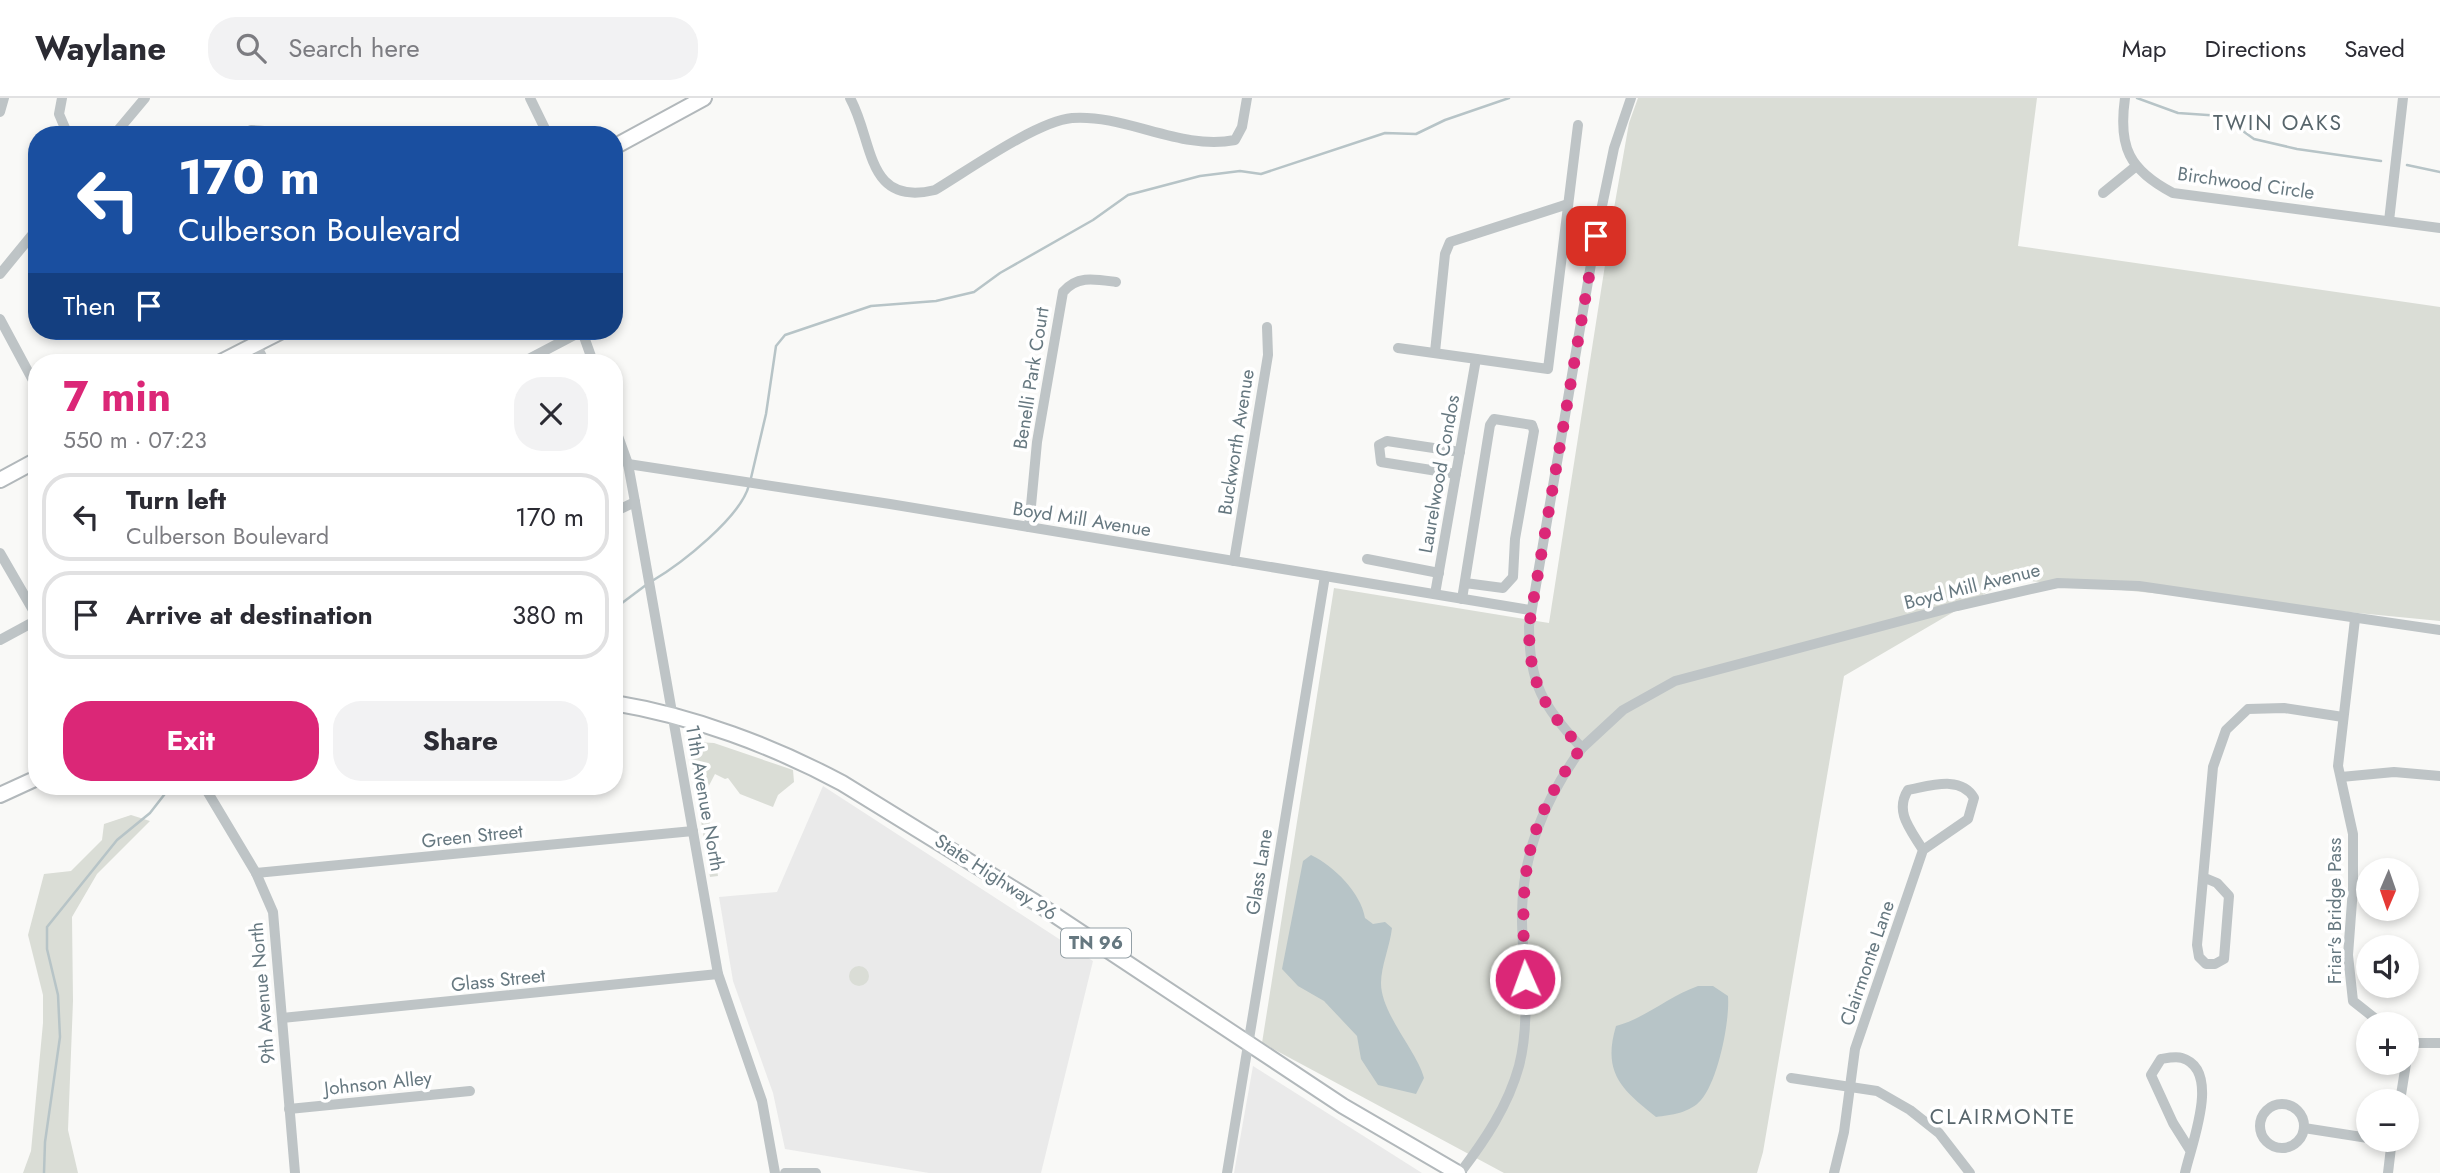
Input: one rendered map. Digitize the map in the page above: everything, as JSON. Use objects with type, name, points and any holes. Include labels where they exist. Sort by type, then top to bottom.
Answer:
[{"type":"main road","points":[[623,142],[704,98]]},
{"type":"main road","points":[[237,354],[265,340]]},
{"type":"main road","points":[[0,480],[28,465]]},
{"type":"main road","name":"State Highway 96","points":[[623,705],[729,734],[811,766],[895,813],[1035,902],[1248,1046],[1343,1106],[1459,1173]]},
{"type":"main road","points":[[0,795],[28,782]]},
{"type":"street","points":[[0,112],[4,98]]},
{"type":"street","points":[[62,98],[59,114],[64,126]]},
{"type":"street","points":[[122,126],[145,98]]},
{"type":"street","points":[[530,98],[544,126]]},
{"type":"street","points":[[850,98],[884,183],[901,193],[916,195],[935,190],[1045,125],[1069,118],[1134,126],[1215,144],[1235,140],[1242,127],[1247,98]]},
{"type":"street","points":[[1581,748],[1543,703],[1534,679],[1529,655],[1530,610],[1596,236],[1614,148],[1631,98]]},
{"type":"street","points":[[2389,221],[2403,98]]},
{"type":"street","points":[[2103,193],[2135,167],[2123,136],[2125,102]]},
{"type":"street","points":[[1398,348],[1548,369],[1578,125]]},
{"type":"street","name":"Birchwood Circle","points":[[2135,167],[2149,180],[2173,193],[2440,228]]},
{"type":"street","points":[[1435,352],[1444,254],[1450,242],[1568,204]]},
{"type":"street","points":[[0,274],[28,240]]},
{"type":"street","name":"Benelli Park Court","points":[[1029,527],[1037,442],[1063,292],[1075,281],[1085,279],[1116,282]]},
{"type":"street","points":[[0,319],[28,371]]},
{"type":"street","name":"Buckworth Avenue","points":[[1234,561],[1268,355],[1267,327]]},
{"type":"street","points":[[538,354],[565,340]]},
{"type":"street","points":[[256,345],[261,354]]},
{"type":"street","name":"Laurelwood Condos","points":[[1435,594],[1476,359]]},
{"type":"street","points":[[1462,599],[1490,425],[1494,419],[1532,425],[1534,431],[1515,539],[1513,577],[1503,588],[1465,583]]},
{"type":"street","points":[[1456,474],[1381,462],[1379,445],[1387,441],[1460,452]]},
{"type":"street","name":"11th Avenue North","points":[[623,450],[628,464],[652,593],[718,974],[762,1101],[775,1173]]},
{"type":"street","name":"Boyd Mill Avenue","points":[[628,464],[734,479],[1530,610]]},
{"type":"street","points":[[623,508],[635,502]]},
{"type":"street","points":[[0,553],[28,602]]},
{"type":"street","points":[[1367,559],[1439,573]]},
{"type":"street","name":"Glass Lane","points":[[1227,1173],[1325,576]]},
{"type":"street","name":"Boyd Mill Avenue","points":[[1459,1173],[1487,1137],[1506,1102],[1519,1064],[1525,999],[1522,921],[1526,863],[1539,821],[1556,783],[1581,748],[1623,710],[1675,681],[2058,583],[2108,583],[2440,629]]},
{"type":"street","name":"Friar's Bridge Pass","points":[[2355,618],[2339,765],[2353,834],[2353,888],[2348,955],[2353,1001],[2367,1012]]},
{"type":"street","points":[[0,640],[28,623]]},
{"type":"street","points":[[2205,878],[2217,883],[2229,896],[2224,959],[2215,964],[2206,964],[2199,957],[2197,945],[2213,767],[2226,730],[2248,709],[2284,708],[2343,717]]},
{"type":"street","points":[[2341,777],[2394,772],[2440,776]]},
{"type":"street","points":[[1948,784],[1969,789],[1974,798],[1968,819],[1923,850],[1901,813],[1901,800],[1908,790],[1948,784]]},
{"type":"street","name":"9th Avenue North","points":[[209,795],[256,873],[273,912],[295,1173]]},
{"type":"street","name":"Green Street","points":[[256,873],[693,831]]},
{"type":"street","name":"Clairmonte Lane","points":[[1834,1173],[1844,1132],[1854,1049],[1923,850]]},
{"type":"street","name":"Glass Street","points":[[282,1018],[718,974]]},
{"type":"street","points":[[2419,1044],[2440,1043]]},
{"type":"street","points":[[2185,1173],[2203,1096],[2203,1080],[2197,1067],[2182,1058],[2161,1059],[2151,1075],[2173,1123],[2190,1150]]},
{"type":"street","points":[[1791,1078],[1877,1091],[1910,1110],[1939,1133],[1970,1173]]},
{"type":"street","name":"Johnson Alley","points":[[289,1109],[470,1091]]},
{"type":"street","points":[[2284,1104],[2301,1115],[2304,1128],[2302,1135],[2291,1146],[2276,1146],[2264,1138],[2260,1124],[2266,1111],[2284,1104]]},
{"type":"street","points":[[2304,1128],[2356,1136]]},
{"type":"street","points":[[2388,1173],[2391,1152]]},
{"type":"street","points":[[785,1173],[816,1173]]},
{"type":"shaded area","points":[[1638,98],[2037,98],[2018,246],[2440,307],[2440,621],[2010,579],[1844,676],[1763,1152],[1757,1173],[1504,1173],[1262,1043],[1334,588],[1549,623],[1613,214],[1629,123]]},
{"type":"shaded area","points":[[697,742],[714,743],[793,770],[794,782],[778,795],[773,807],[740,794],[728,778],[715,774],[700,803],[707,805],[718,876],[710,877],[689,746]]},
{"type":"shaded area","points":[[823,786],[1093,961],[1041,1173],[929,1173],[785,1149],[773,1093],[733,981],[719,897],[777,892]]},
{"type":"shaded area","points":[[131,815],[150,821],[97,874],[72,917],[73,1001],[68,1130],[78,1173],[23,1173],[31,1151],[43,1023],[43,995],[28,935],[44,874],[71,871],[102,840],[104,824]]},
{"type":"shaded area","points":[[1311,855],[1329,866],[1345,881],[1358,899],[1365,918],[1373,924],[1385,922],[1392,928],[1381,983],[1387,1007],[1424,1078],[1416,1094],[1378,1085],[1361,1059],[1357,1036],[1324,1001],[1298,986],[1282,969],[1303,861]]},
{"type":"shaded area","points":[[859,966],[866,969],[869,976],[866,983],[859,986],[852,983],[849,976],[852,969]]},
{"type":"shaded area","points":[[1698,986],[1713,986],[1728,996],[1725,1035],[1718,1065],[1707,1091],[1697,1104],[1680,1113],[1656,1117],[1633,1098],[1618,1079],[1612,1056],[1616,1026]]},
{"type":"shaded area","points":[[1253,1066],[1422,1173],[1234,1173]]},
{"type":"waterway","points":[[751,478],[766,414],[776,346],[785,335],[871,306],[936,301],[974,292],[1000,273],[1093,220],[1128,195],[1200,176],[1240,171],[1261,174],[1385,133],[1416,134],[1445,120],[1509,98]]},
{"type":"waterway","points":[[2137,98],[2178,113],[2222,116],[2254,139],[2297,149],[2381,161]]},
{"type":"waterway","points":[[2407,165],[2440,172]]},
{"type":"waterway","points":[[652,581],[708,539],[735,511],[749,485]]},
{"type":"waterway","points":[[623,602],[646,585]]},
{"type":"waterway","points":[[44,1173],[45,1142],[60,1037],[58,995],[47,949],[47,927],[117,840],[150,813],[164,795]]},
{"type":"district","name":"TWIN OAKS","points":[[2278,123]]},
{"type":"district","name":"CLAIRMONTE","points":[[2003,1117]]},
{"type":"route","points":[[1525,979],[1522,889],[1526,863],[1539,821],[1556,783],[1581,748],[1543,703],[1529,655],[1529,626],[1596,236]]}]
